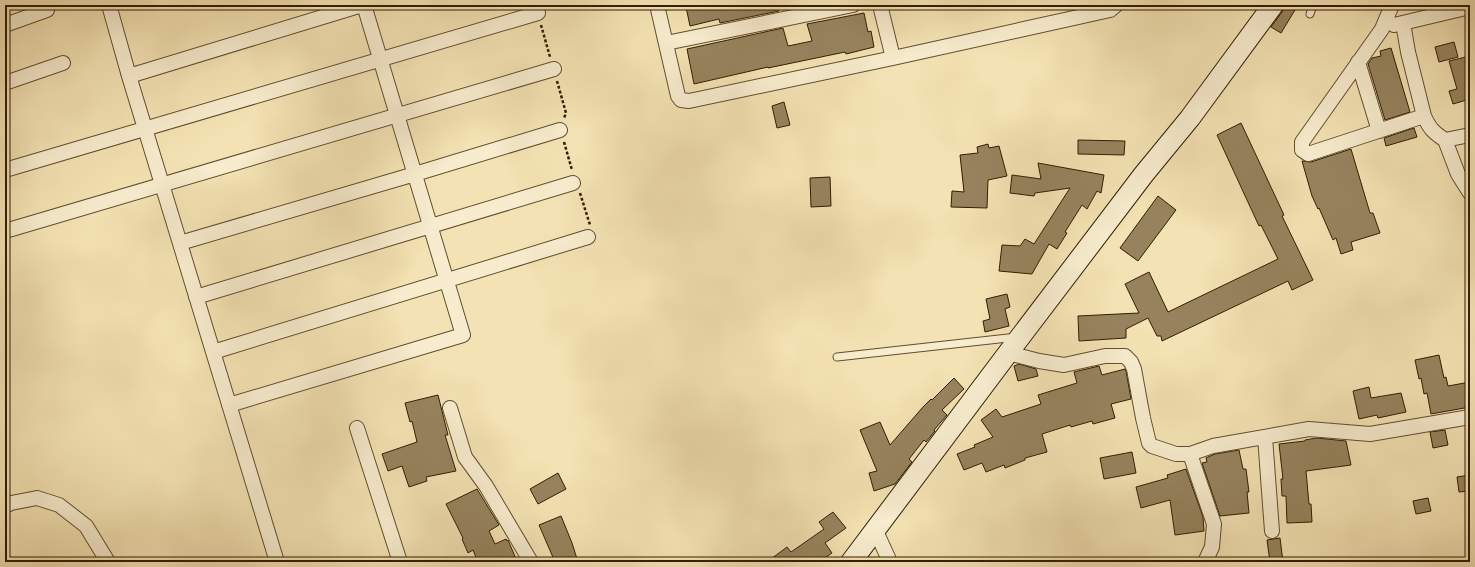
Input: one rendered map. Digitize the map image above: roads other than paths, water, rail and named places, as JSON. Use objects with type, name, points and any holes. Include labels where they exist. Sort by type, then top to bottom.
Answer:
[{"type":"street","points":[[109,5],[129,76],[277,562]]},
{"type":"street","points":[[129,76],[363,5],[415,174],[463,335],[229,405]]},
{"type":"street","points":[[657,5],[678,96],[681,100],[689,101],[1110,10],[1116,5]]},
{"type":"street","points":[[666,43],[853,5]]},
{"type":"street","points":[[880,5],[892,58]]},
{"type":"street","points":[[851,562],[1008,353],[1190,118],[1273,5]]},
{"type":"street","points":[[1392,5],[1382,29],[1302,142],[1302,150],[1308,154],[1424,116]]},
{"type":"street","points":[[1382,29],[1470,7]]},
{"type":"street","points":[[5,25],[47,10]]},
{"type":"street","points":[[5,170],[538,13]]},
{"type":"street","points":[[1403,23],[1408,52],[1424,116],[1432,131],[1445,140],[1458,174],[1470,193]]},
{"type":"street","points":[[1358,62],[1379,131]]},
{"type":"street","points":[[5,83],[63,63]]},
{"type":"street","points":[[5,231],[554,69]]},
{"type":"street","points":[[180,242],[415,174],[560,130]]},
{"type":"street","points":[[1445,140],[1470,135]]},
{"type":"street","points":[[196,297],[573,183]]},
{"type":"street","points":[[213,352],[588,237]]},
{"type":"street","points":[[1008,353],[1039,361],[1064,365],[1105,356],[1125,356],[1131,362],[1134,369],[1142,418],[1149,443],[1152,446],[1176,454],[1190,454],[1213,446],[1309,429],[1370,434],[1470,417]]},
{"type":"street","points":[[450,408],[465,457],[486,486],[531,562]]},
{"type":"street","points":[[357,428],[400,562]]},
{"type":"street","points":[[1265,437],[1272,531]]},
{"type":"street","points":[[1190,454],[1214,524],[1212,547],[1205,562]]},
{"type":"street","points":[[5,506],[11,503],[37,498],[59,505],[86,526],[108,562]]},
{"type":"street","points":[[875,529],[890,562]]},
{"type":"lane","points":[[1310,14],[1313,5]]},
{"type":"lane","points":[[837,357],[1021,336]]}]
